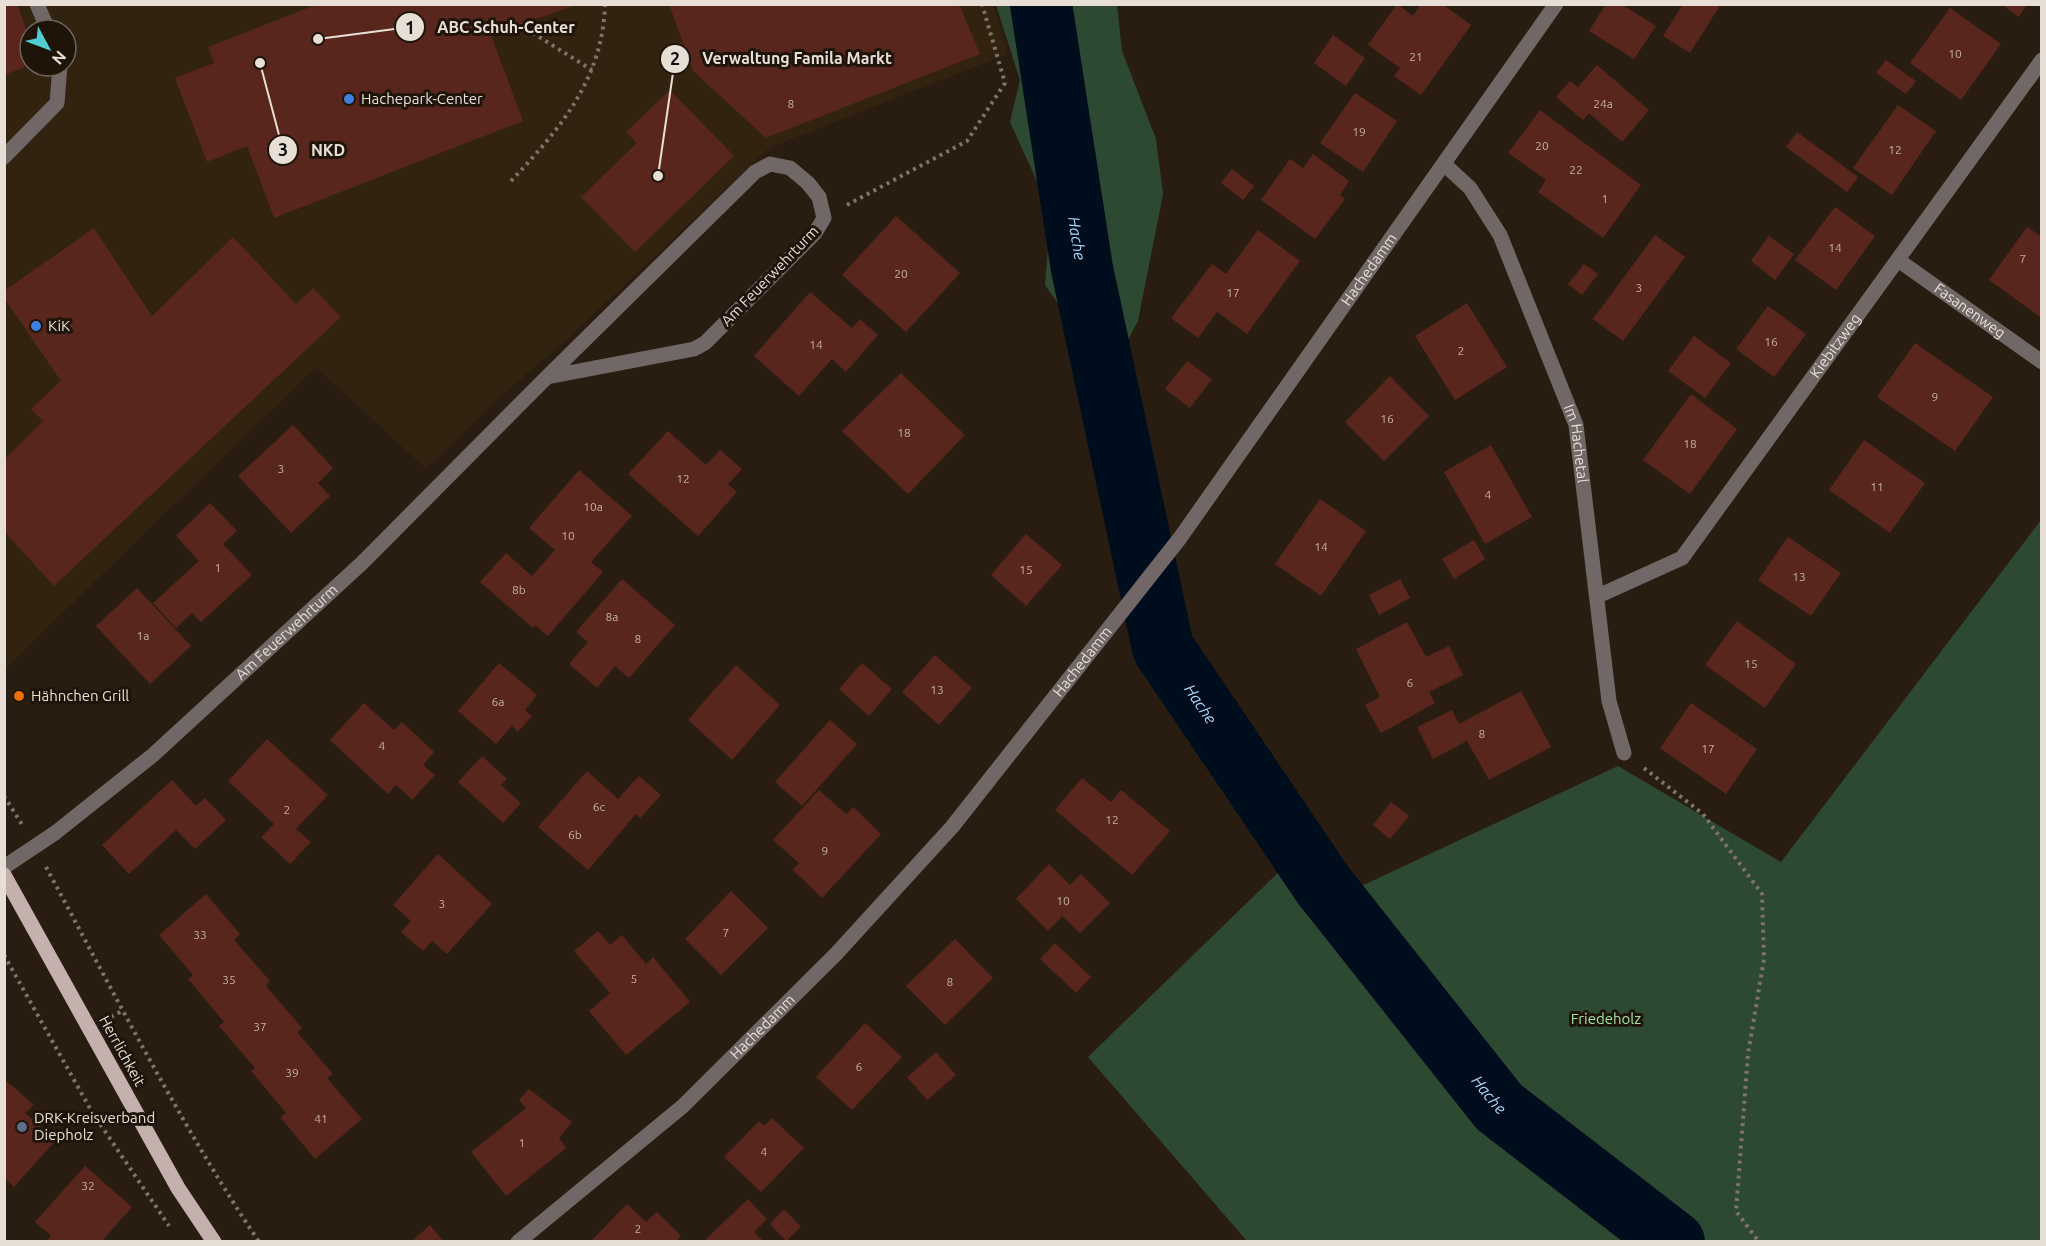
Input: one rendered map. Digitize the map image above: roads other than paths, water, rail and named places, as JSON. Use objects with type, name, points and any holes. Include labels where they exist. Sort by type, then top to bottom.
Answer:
[{"type":"main road","name":"Herrlichkeit","points":[[4,875],[178,1188],[214,1242]]},
{"type":"street","points":[[37,4],[43,18]]},
{"type":"street","name":"Hachedamm","points":[[518,1242],[683,1106],[836,954],[952,827],[1180,538],[1556,4]]},
{"type":"street","name":"Kiebitzweg","points":[[1598,596],[1682,558],[2042,60]]},
{"type":"street","points":[[4,157],[57,103],[59,78]]},
{"type":"street","name":"Am Feuerwehrturm","points":[[4,867],[55,833],[153,755],[391,536],[547,376],[755,172],[770,164],[790,168],[808,183],[819,197],[824,218],[815,233],[705,342],[694,349],[547,376]]},
{"type":"street","name":"Im Hachetal","points":[[1444,164],[1470,188],[1500,235],[1576,425],[1609,701],[1624,753]]},
{"type":"street","name":"Fasanenweg","points":[[1898,260],[2042,362]]},
{"type":"waterway","name":"Hache","points":[[1041,4],[1082,269],[1163,648],[1323,885],[1499,1107],[1674,1242]]},
{"type":"place","name":"ABC Schuh-Center","points":[[318,39]]},
{"type":"place","name":"NKD","points":[[260,63]]},
{"type":"place","name":"Hachepark-Center","points":[[349,99]]},
{"type":"place","name":"Verwaltung Famila Markt","points":[[658,176]]},
{"type":"place","name":"KiK","points":[[36,326]]},
{"type":"place","name":"Hähnchen Grill","points":[[19,696]]},
{"type":"place","name":"DRK-Kreisverband Diepholz","points":[[22,1127]]},
{"type":"park label","name":"Friedeholz","points":[[1606,1019]]}]
